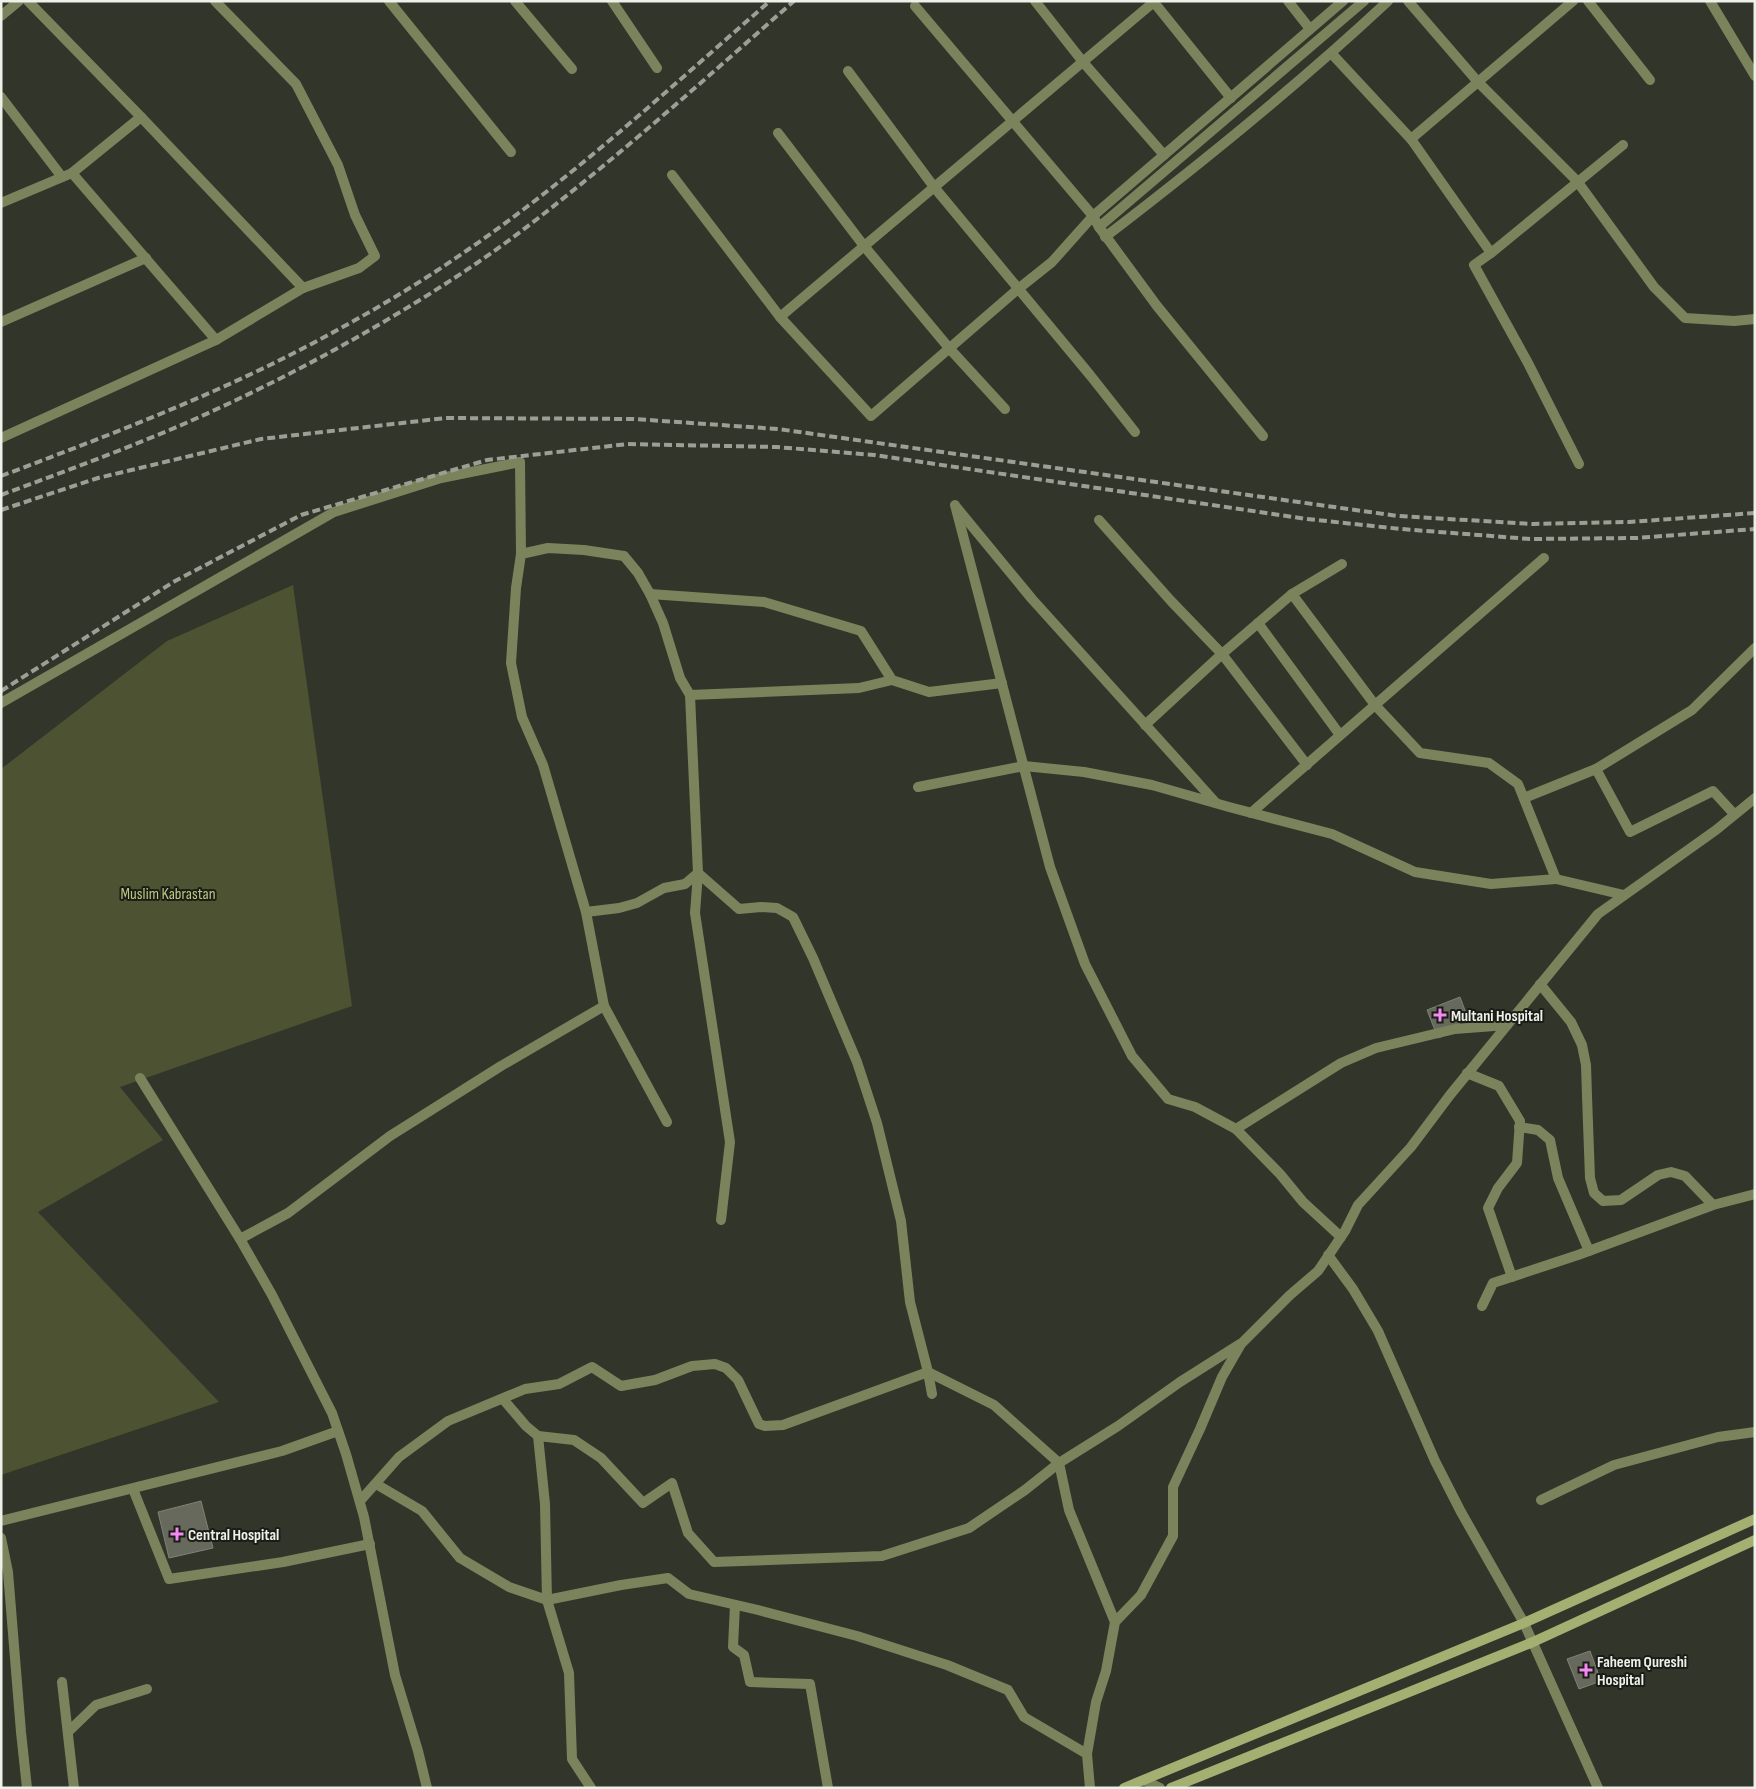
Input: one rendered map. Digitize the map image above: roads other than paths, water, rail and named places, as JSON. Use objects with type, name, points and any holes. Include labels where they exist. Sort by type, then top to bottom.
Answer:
[{"type":"main road","points":[[1124,1788],[1524,1623],[1755,1519]]},
{"type":"main road","points":[[1171,1788],[1533,1642],[1755,1540]]},
{"type":"street","points":[[1,16],[19,1]]},
{"type":"street","points":[[28,1],[303,288]]},
{"type":"street","points":[[1,438],[216,340],[303,288],[359,268],[375,256],[355,216],[338,166],[296,84],[215,1]]},
{"type":"street","points":[[389,1],[511,152]]},
{"type":"street","points":[[515,1],[572,70]]},
{"type":"street","points":[[612,1],[657,68]]},
{"type":"street","points":[[1035,1],[1083,62],[1164,155]]},
{"type":"street","points":[[1288,1],[1310,29]]},
{"type":"street","points":[[672,175],[780,317],[871,416],[1018,288],[1052,262],[1093,216],[1343,1]]},
{"type":"street","points":[[1098,228],[1364,1]]},
{"type":"street","points":[[1106,237],[1195,169],[1332,54],[1388,1]]},
{"type":"street","points":[[1408,1],[1478,82],[1578,181],[1654,287],[1684,318],[1734,321],[1755,319]]},
{"type":"street","points":[[1411,139],[1573,1]]},
{"type":"street","points":[[1588,1],[1650,80]]},
{"type":"street","points":[[1710,1],[1755,76]]},
{"type":"street","points":[[780,317],[1154,2],[1231,98]]},
{"type":"street","points":[[915,6],[1093,216],[1098,228],[1157,306],[1263,436]]},
{"type":"street","points":[[1332,54],[1411,139],[1491,253]]},
{"type":"street","points":[[848,70],[934,187],[1135,432]]},
{"type":"street","points":[[1,97],[62,178]]},
{"type":"street","points":[[1,203],[72,173],[141,117]]},
{"type":"street","points":[[778,133],[864,246],[950,348],[1005,409]]},
{"type":"street","points":[[1579,464],[1528,363],[1474,265],[1623,145]]},
{"type":"street","points":[[72,173],[216,340]]},
{"type":"street","points":[[1,322],[146,258]]},
{"type":"street","points":[[1,703],[334,512],[441,478],[520,462],[520,554],[511,662],[522,717],[543,766],[586,912],[604,1006],[667,1122]]},
{"type":"street","points":[[1217,804],[1032,599],[955,505],[1050,867],[1085,964],[1132,1056],[1168,1099],[1195,1107],[1236,1129],[1280,1174],[1303,1202],[1341,1236]]},
{"type":"street","points":[[1099,520],[1222,654],[1307,764]]},
{"type":"street","points":[[520,554],[548,548],[584,550],[624,556],[638,573],[650,594],[662,623],[680,678],[690,695],[698,873],[695,913],[718,1051],[730,1142],[721,1220]]},
{"type":"street","points":[[1251,813],[1544,558]]},
{"type":"street","points":[[1145,725],[1222,654],[1292,594],[1342,564]]},
{"type":"street","points":[[650,594],[764,602],[861,631],[892,680]]},
{"type":"street","points":[[1292,594],[1375,705],[1420,753],[1489,763],[1518,784],[1556,879]]},
{"type":"street","points":[[1258,623],[1340,735]]},
{"type":"street","points":[[1524,798],[1596,769],[1692,710],[1755,648]]},
{"type":"street","points":[[690,695],[859,688],[892,680],[929,692],[1002,683]]},
{"type":"street","points":[[918,787],[1024,766],[1084,772],[1152,785],[1332,834],[1415,872],[1490,884],[1556,879],[1624,895]]},
{"type":"street","points":[[1596,769],[1630,832],[1713,791],[1734,814]]},
{"type":"street","points":[[502,1399],[526,1426],[538,1436],[574,1440],[601,1458],[643,1503],[672,1483],[688,1533],[714,1562],[882,1556],[970,1528],[1059,1463],[1118,1426],[1180,1382],[1241,1344],[1290,1295],[1318,1271],[1341,1236],[1358,1205],[1411,1147],[1506,1025],[1598,914],[1716,830],[1755,798]]},
{"type":"street","points":[[586,912],[619,908],[636,903],[664,888],[685,884],[698,873]]},
{"type":"street","points":[[698,873],[739,909],[777,908],[793,917],[813,958],[857,1062],[877,1123],[901,1222],[910,1302],[932,1394]]},
{"type":"street","points":[[1540,984],[1571,1022],[1582,1046],[1588,1096],[1590,1178],[1594,1193],[1602,1201],[1622,1200],[1658,1175],[1671,1172],[1685,1176],[1713,1205]]},
{"type":"street","points":[[240,1238],[288,1213],[390,1136],[501,1066],[604,1006]]},
{"type":"street","points":[[1236,1129],[1342,1063],[1376,1048],[1454,1029],[1506,1025]]},
{"type":"street","points":[[1468,1073],[1499,1086],[1520,1121],[1517,1163],[1498,1188],[1488,1208],[1512,1277]]},
{"type":"street","points":[[140,1078],[240,1238],[272,1295],[332,1412],[360,1502],[395,1675],[427,1788]]},
{"type":"street","points":[[1520,1127],[1538,1130],[1550,1140],[1558,1178],[1589,1251]]},
{"type":"street","points":[[1482,1306],[1493,1283],[1589,1251],[1713,1205],[1755,1194]]},
{"type":"street","points":[[1328,1255],[1378,1331],[1439,1470],[1460,1512],[1524,1623],[1598,1788]]},
{"type":"street","points":[[1090,1788],[1087,1754],[1096,1702],[1106,1671],[1115,1622],[1141,1594],[1173,1536],[1173,1487],[1222,1377],[1241,1344]]},
{"type":"street","points":[[360,1502],[399,1457],[448,1421],[525,1389],[560,1384],[592,1366],[621,1386],[654,1380],[692,1366],[716,1364],[726,1368],[738,1380],[759,1424],[765,1426],[782,1425],[928,1372],[994,1405],[1059,1463],[1069,1510],[1115,1622]]},
{"type":"street","points":[[1,1521],[282,1451],[338,1431]]},
{"type":"street","points":[[1541,1500],[1614,1465],[1718,1437],[1755,1432]]},
{"type":"street","points":[[538,1436],[545,1504],[547,1600],[569,1673],[572,1759],[591,1788]]},
{"type":"street","points":[[376,1484],[422,1512],[460,1558],[508,1587],[547,1600],[621,1585],[668,1578],[689,1594],[857,1636],[947,1665],[1008,1690],[1024,1717],[1087,1754]]},
{"type":"street","points":[[133,1489],[169,1579],[283,1562],[370,1544]]},
{"type":"street","points":[[1,1538],[8,1572],[27,1788]]},
{"type":"street","points":[[735,1605],[733,1647],[744,1654],[750,1682],[810,1684],[828,1788]]},
{"type":"street","points":[[62,1682],[74,1788]]},
{"type":"street","points":[[69,1731],[96,1705],[147,1689]]},
{"type":"street","points":[[1144,1780],[1160,1788]]},
{"type":"railway","points":[[1,476],[136,424],[268,366],[320,340],[396,296],[509,221],[623,129],[770,1]]},
{"type":"railway","points":[[1,495],[140,442],[224,406],[299,369],[407,308],[477,263],[553,207],[647,129],[794,1]]},
{"type":"railway","points":[[1,510],[98,478],[261,439],[446,418],[634,419],[778,429],[1398,516],[1533,524],[1629,522],[1755,513]]},
{"type":"railway","points":[[1,691],[175,581],[301,515],[487,460],[628,444],[776,447],[874,455],[1307,519],[1401,529],[1530,539],[1637,538],[1755,529]]},
{"type":"place","name":"Multani Hospital","points":[[1440,1015]]},
{"type":"place","name":"Central Hospital","points":[[177,1534]]},
{"type":"place","name":"Faheem Qureshi Hospital","points":[[1586,1670]]},
{"type":"park label","name":"Muslim Kabrastan","points":[[168,893]]}]
